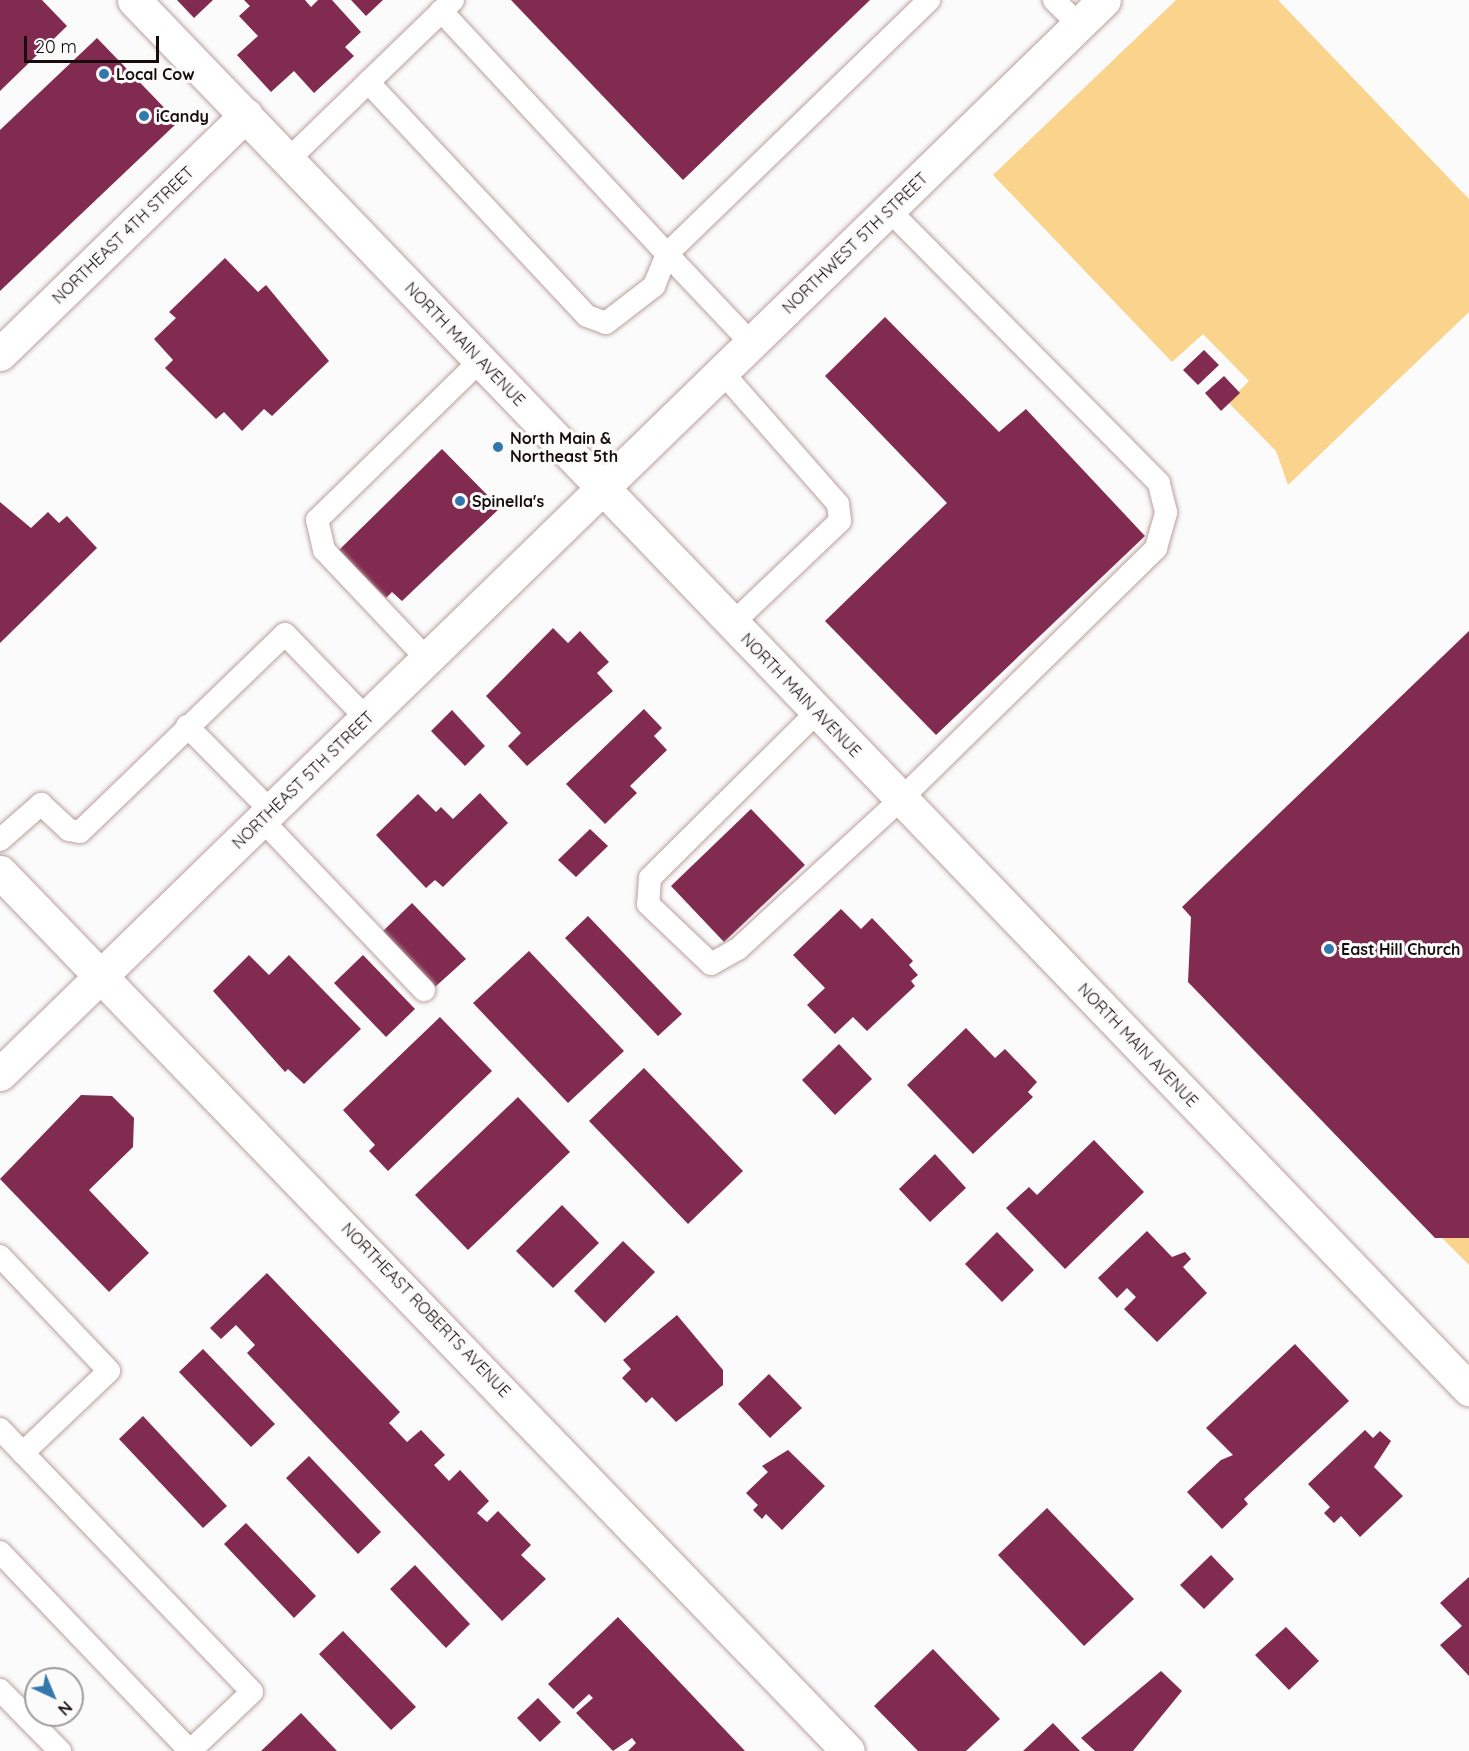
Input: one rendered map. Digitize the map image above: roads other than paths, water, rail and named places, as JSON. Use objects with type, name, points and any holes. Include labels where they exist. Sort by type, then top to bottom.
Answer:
[{"type":"street","name":"NORTH MAIN AVENUE","points":[[134,0],[246,115],[287,161],[607,486],[637,526],[1469,1389]]},
{"type":"street","name":"NORTHWEST 5TH STREET","points":[[607,486],[1104,0]]},
{"type":"street","name":"NORTHEAST 4TH STREET","points":[[0,354],[246,115]]},
{"type":"street","name":"NORTHEAST 5TH STREET","points":[[5,1060],[102,975],[607,486]]},
{"type":"street","name":"NORTHEAST ROBERTS AVENUE","points":[[0,872],[102,975],[848,1751]]},
{"type":"lane","points":[[368,82],[587,316],[606,323],[654,286],[667,254],[929,0]]},
{"type":"lane","points":[[1054,0],[1079,25]]},
{"type":"lane","points":[[287,161],[447,6],[667,254],[752,344]]},
{"type":"lane","points":[[817,712],[658,867],[646,895],[654,912],[703,960],[723,961],[901,799],[1156,548],[1166,512],[1160,483],[889,210]]},
{"type":"lane","points":[[427,659],[324,550],[317,520],[482,359]]},
{"type":"lane","points":[[723,373],[838,504],[840,521],[732,624]]},
{"type":"lane","points":[[0,840],[41,804],[69,830],[80,832],[187,726],[285,634],[367,719]]},
{"type":"lane","points":[[187,726],[424,990]]},
{"type":"lane","points":[[0,1256],[109,1371],[23,1454]]},
{"type":"lane","points":[[0,1429],[252,1692],[190,1751],[0,1552]]},
{"type":"lane","points":[[0,1690],[60,1751]]},
{"type":"place","name":"Local Cow","points":[[104,74]]},
{"type":"place","name":"iCandy","points":[[144,116]]},
{"type":"place","name":"North Main & Northeast 5th","points":[[498,447]]},
{"type":"place","name":"Spinella's","points":[[460,501]]},
{"type":"place","name":"East Hill Church","points":[[1329,949]]}]
